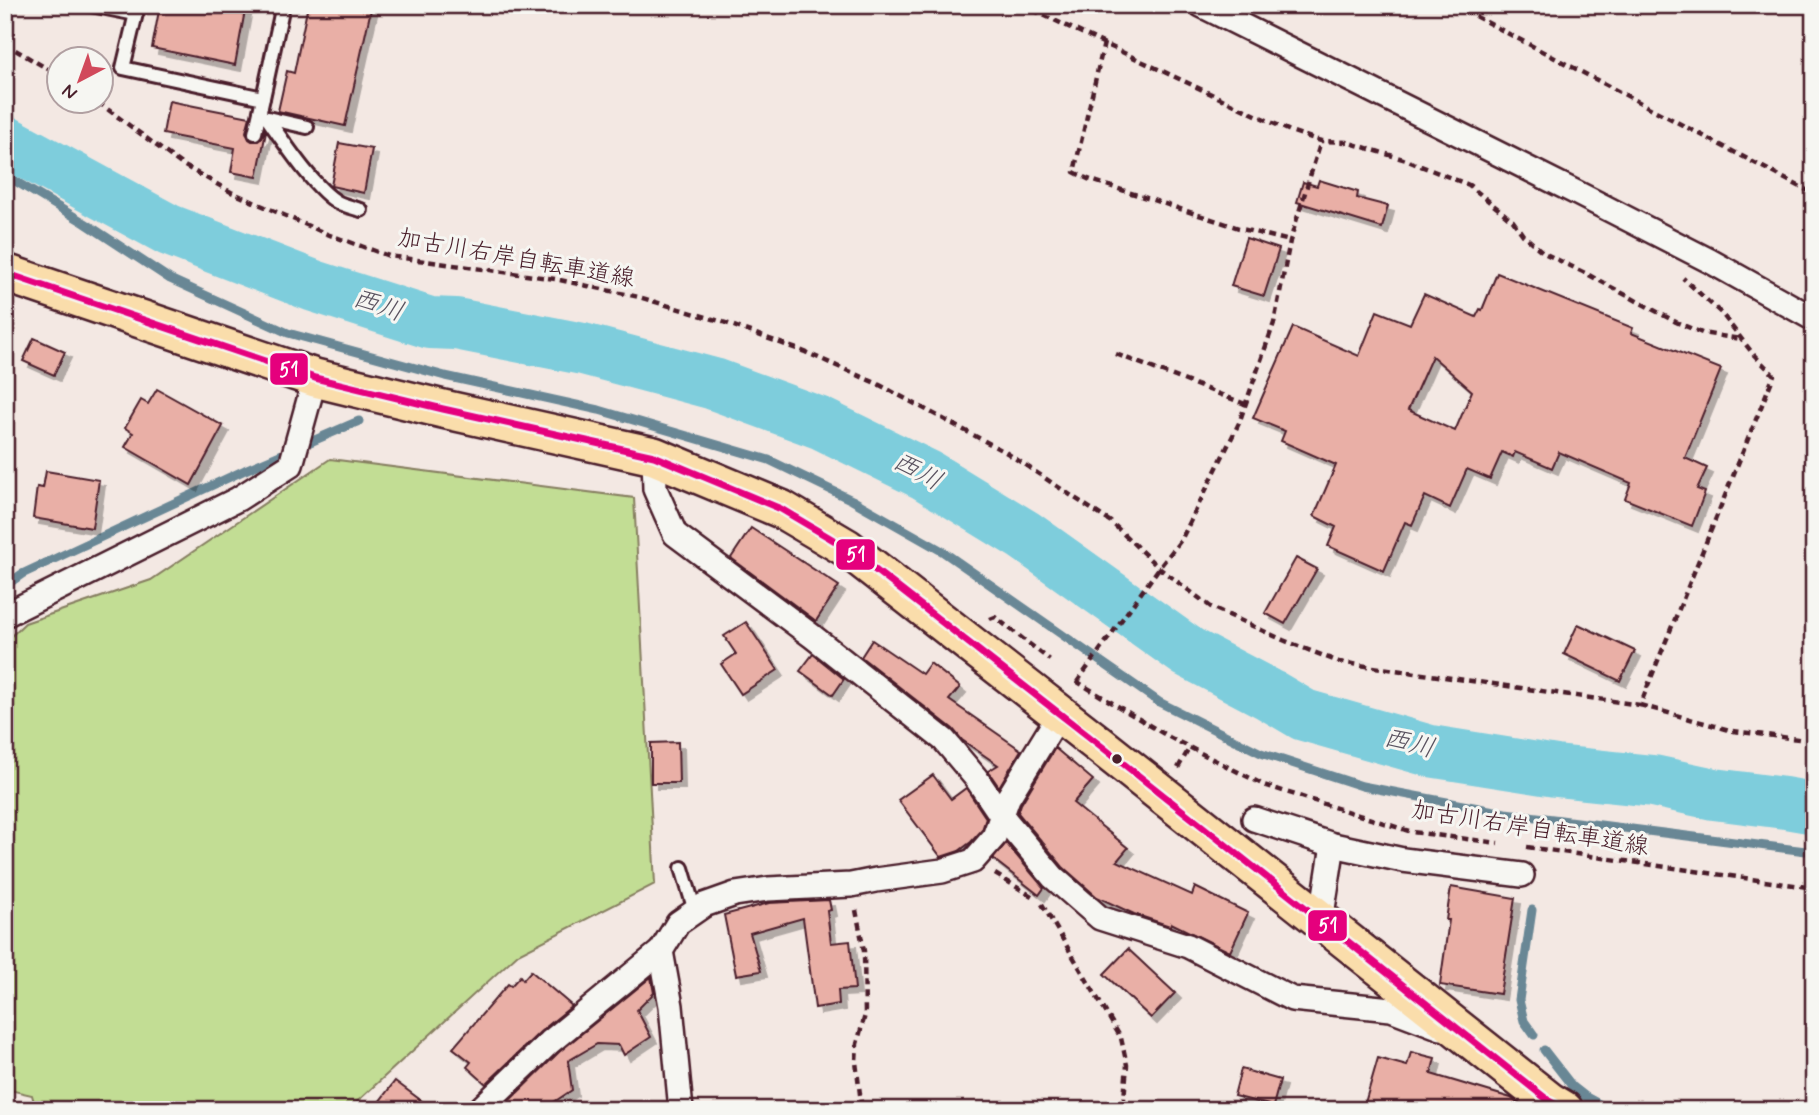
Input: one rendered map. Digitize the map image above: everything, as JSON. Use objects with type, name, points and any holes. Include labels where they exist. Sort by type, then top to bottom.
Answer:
[{"type":"main road","points":[[5,273],[315,378],[654,456],[780,509],[847,548],[1563,1110]]},
{"type":"street","points":[[1201,5],[1577,192],[1814,319]]},
{"type":"street","points":[[5,615],[238,499],[291,465],[315,378]]},
{"type":"street","points":[[654,456],[655,489],[675,534],[812,636],[944,740],[1053,877],[1100,918],[1188,946],[1292,999],[1391,1009],[1473,1041]]},
{"type":"street","points":[[479,1110],[550,1042],[660,951],[678,923],[704,905],[735,894],[768,889],[851,885],[942,872],[973,861],[994,837],[1008,798],[1059,715]]},
{"type":"street","points":[[1254,819],[1333,845],[1404,860],[1522,875]]},
{"type":"street","points":[[1321,921],[1333,845]]},
{"type":"street","points":[[660,951],[671,1006],[681,1110]]},
{"type":"lane","points":[[91,5],[137,10],[123,68],[264,98]]},
{"type":"lane","points":[[255,133],[263,117],[264,98],[283,5]]},
{"type":"lane","points":[[263,117],[307,127]]},
{"type":"lane","points":[[263,117],[324,193],[340,204],[360,210]]},
{"type":"lane","points":[[312,178],[329,180]]},
{"type":"lane","points":[[682,869],[695,911]]},
{"type":"path","points":[[1022,5],[1290,131],[1321,141],[1346,142],[1403,159],[1469,185],[1513,221],[1523,236],[1544,253],[1676,322],[1702,333],[1741,339]]},
{"type":"path","points":[[1454,5],[1814,194]]},
{"type":"path","points":[[1104,43],[1074,172],[1088,179],[1242,229],[1290,241]]},
{"type":"path","points":[[5,44],[46,68]]},
{"type":"path","name":"加古川右岸自転車道線","points":[[116,115],[181,164],[231,192],[327,234],[389,256],[555,279],[639,297],[735,326],[805,352],[878,384],[1007,453],[1111,522],[1159,568],[1077,682],[1169,737],[1265,785],[1412,832],[1505,844]]},
{"type":"path","points":[[1321,141],[1290,241],[1274,323],[1239,423],[1194,517],[1181,540],[1159,568],[1211,607],[1339,662],[1640,705],[1733,731],[1814,741]]},
{"type":"path","points":[[1640,705],[1774,375],[1754,355],[1722,314],[1676,272]]},
{"type":"path","points":[[1116,354],[1245,404]]},
{"type":"path","name":"加古川右岸自転車道線","points":[[1517,846],[1814,888]]},
{"type":"path","points":[[973,861],[1041,902],[1121,1038],[1127,1065],[1123,1110]]},
{"type":"path","points":[[851,885],[864,951],[865,1014],[857,1044],[856,1062],[862,1110]]},
{"type":"green space","points":[[330,459],[634,498],[655,884],[518,954],[348,1110],[36,1110],[32,1095],[5,1089],[5,642],[25,623],[151,580]]},
{"type":"building","points":[[160,5],[246,5],[235,65],[152,48]]},
{"type":"building","points":[[308,5],[372,5],[345,126],[278,111],[287,71],[294,73]]},
{"type":"building","points":[[169,101],[250,117],[246,132],[249,139],[258,141],[265,130],[266,132],[257,177],[231,172],[235,148],[163,134]]},
{"type":"building","points":[[339,143],[372,149],[364,193],[331,186]]},
{"type":"building","points":[[1319,180],[1358,192],[1357,198],[1388,206],[1382,228],[1297,202],[1303,182],[1317,186]]},
{"type":"building","points":[[1246,238],[1279,249],[1264,296],[1231,286]]},
{"type":"building","points":[[1497,273],[1633,328],[1631,333],[1721,369],[1685,458],[1707,468],[1697,489],[1705,492],[1692,526],[1625,499],[1631,483],[1559,452],[1552,468],[1515,452],[1513,457],[1502,452],[1490,479],[1467,469],[1450,508],[1425,496],[1412,525],[1405,522],[1384,571],[1328,546],[1336,527],[1314,516],[1336,465],[1281,441],[1285,431],[1253,418],[1293,327],[1359,356],[1377,311],[1410,324],[1424,294],[1476,317],[1480,309],[1482,310]],"holes":[[[1432,356],[1472,391],[1455,431],[1408,410]]]},
{"type":"building","points":[[34,338],[65,352],[54,375],[23,361]]},
{"type":"building","points":[[157,389],[223,426],[191,485],[125,447],[133,433],[125,428],[141,400],[148,404]]},
{"type":"building","points":[[46,471],[99,480],[92,528],[33,518],[37,487],[43,488]]},
{"type":"building","points":[[751,528],[839,586],[816,621],[731,558]]},
{"type":"building","points":[[1296,558],[1317,569],[1285,624],[1265,613]]},
{"type":"building","points":[[746,622],[778,670],[741,694],[721,664],[736,654],[724,636]]},
{"type":"building","points":[[1578,624],[1635,651],[1620,681],[1564,654]]},
{"type":"building","points":[[872,640],[922,674],[930,663],[960,687],[949,700],[1021,750],[999,787],[988,771],[998,765],[962,740],[953,729],[861,657]]},
{"type":"building","points":[[813,654],[844,679],[833,695],[800,671]]},
{"type":"building","points":[[678,742],[679,783],[651,783],[651,743]]},
{"type":"building","points":[[1055,748],[1093,780],[1073,803],[1128,848],[1117,861],[1192,895],[1195,887],[1248,913],[1230,952],[1171,923],[1170,926],[1134,914],[1097,897],[1063,867],[1018,813]]},
{"type":"building","points":[[933,775],[951,799],[966,788],[986,818],[982,830],[971,842],[959,851],[941,857],[898,800]]},
{"type":"building","points":[[1006,843],[1044,888],[1039,895],[993,859]]},
{"type":"building","points":[[1451,887],[1515,898],[1500,994],[1440,985]]},
{"type":"building","points":[[829,900],[831,910],[827,911],[831,943],[850,941],[855,989],[838,990],[839,1004],[815,1008],[803,918],[750,933],[761,971],[736,975],[724,915],[769,903]]},
{"type":"building","points":[[1128,949],[1175,993],[1151,1018],[1104,974]]},
{"type":"building","points":[[531,971],[572,1006],[540,1032],[486,1084],[467,1067],[471,1062],[453,1048],[508,984],[511,986],[520,976],[523,980]]},
{"type":"building","points":[[651,977],[654,993],[637,1010],[651,1037],[624,1055],[619,1045],[597,1044],[568,1061],[572,1090],[542,1110],[509,1110],[508,1102],[559,1052]]},
{"type":"building","points":[[1411,1052],[1435,1058],[1431,1074],[1511,1098],[1526,1110],[1390,1110],[1365,1103],[1378,1058],[1407,1066]]},
{"type":"building","points":[[1241,1069],[1280,1080],[1273,1106],[1234,1096]]},
{"type":"building","points":[[395,1081],[434,1110],[373,1110]]},
{"type":"waterway","name":"西川","points":[[5,141],[169,230],[314,286],[430,323],[456,324],[583,349],[714,384],[820,423],[926,475],[1024,535],[1188,652],[1304,715],[1430,751],[1556,771],[1653,781],[1714,794],[1814,808]]},
{"type":"waterway","points":[[5,175],[170,279],[288,333],[445,376],[599,410],[769,460],[852,500],[942,551],[1159,702],[1261,753],[1362,786],[1505,813],[1814,852]]},
{"type":"waterway","points":[[5,586],[22,574],[245,470],[359,421]]},
{"type":"waterway","points":[[1532,910],[1519,1000],[1524,1021],[1534,1035]]},
{"type":"waterway","points":[[1544,1050],[1572,1086],[1610,1110]]},
{"type":"transit line","name":"51","points":[[5,273],[315,378],[654,456],[781,509],[847,548],[1549,1101],[1564,1110]]}]
